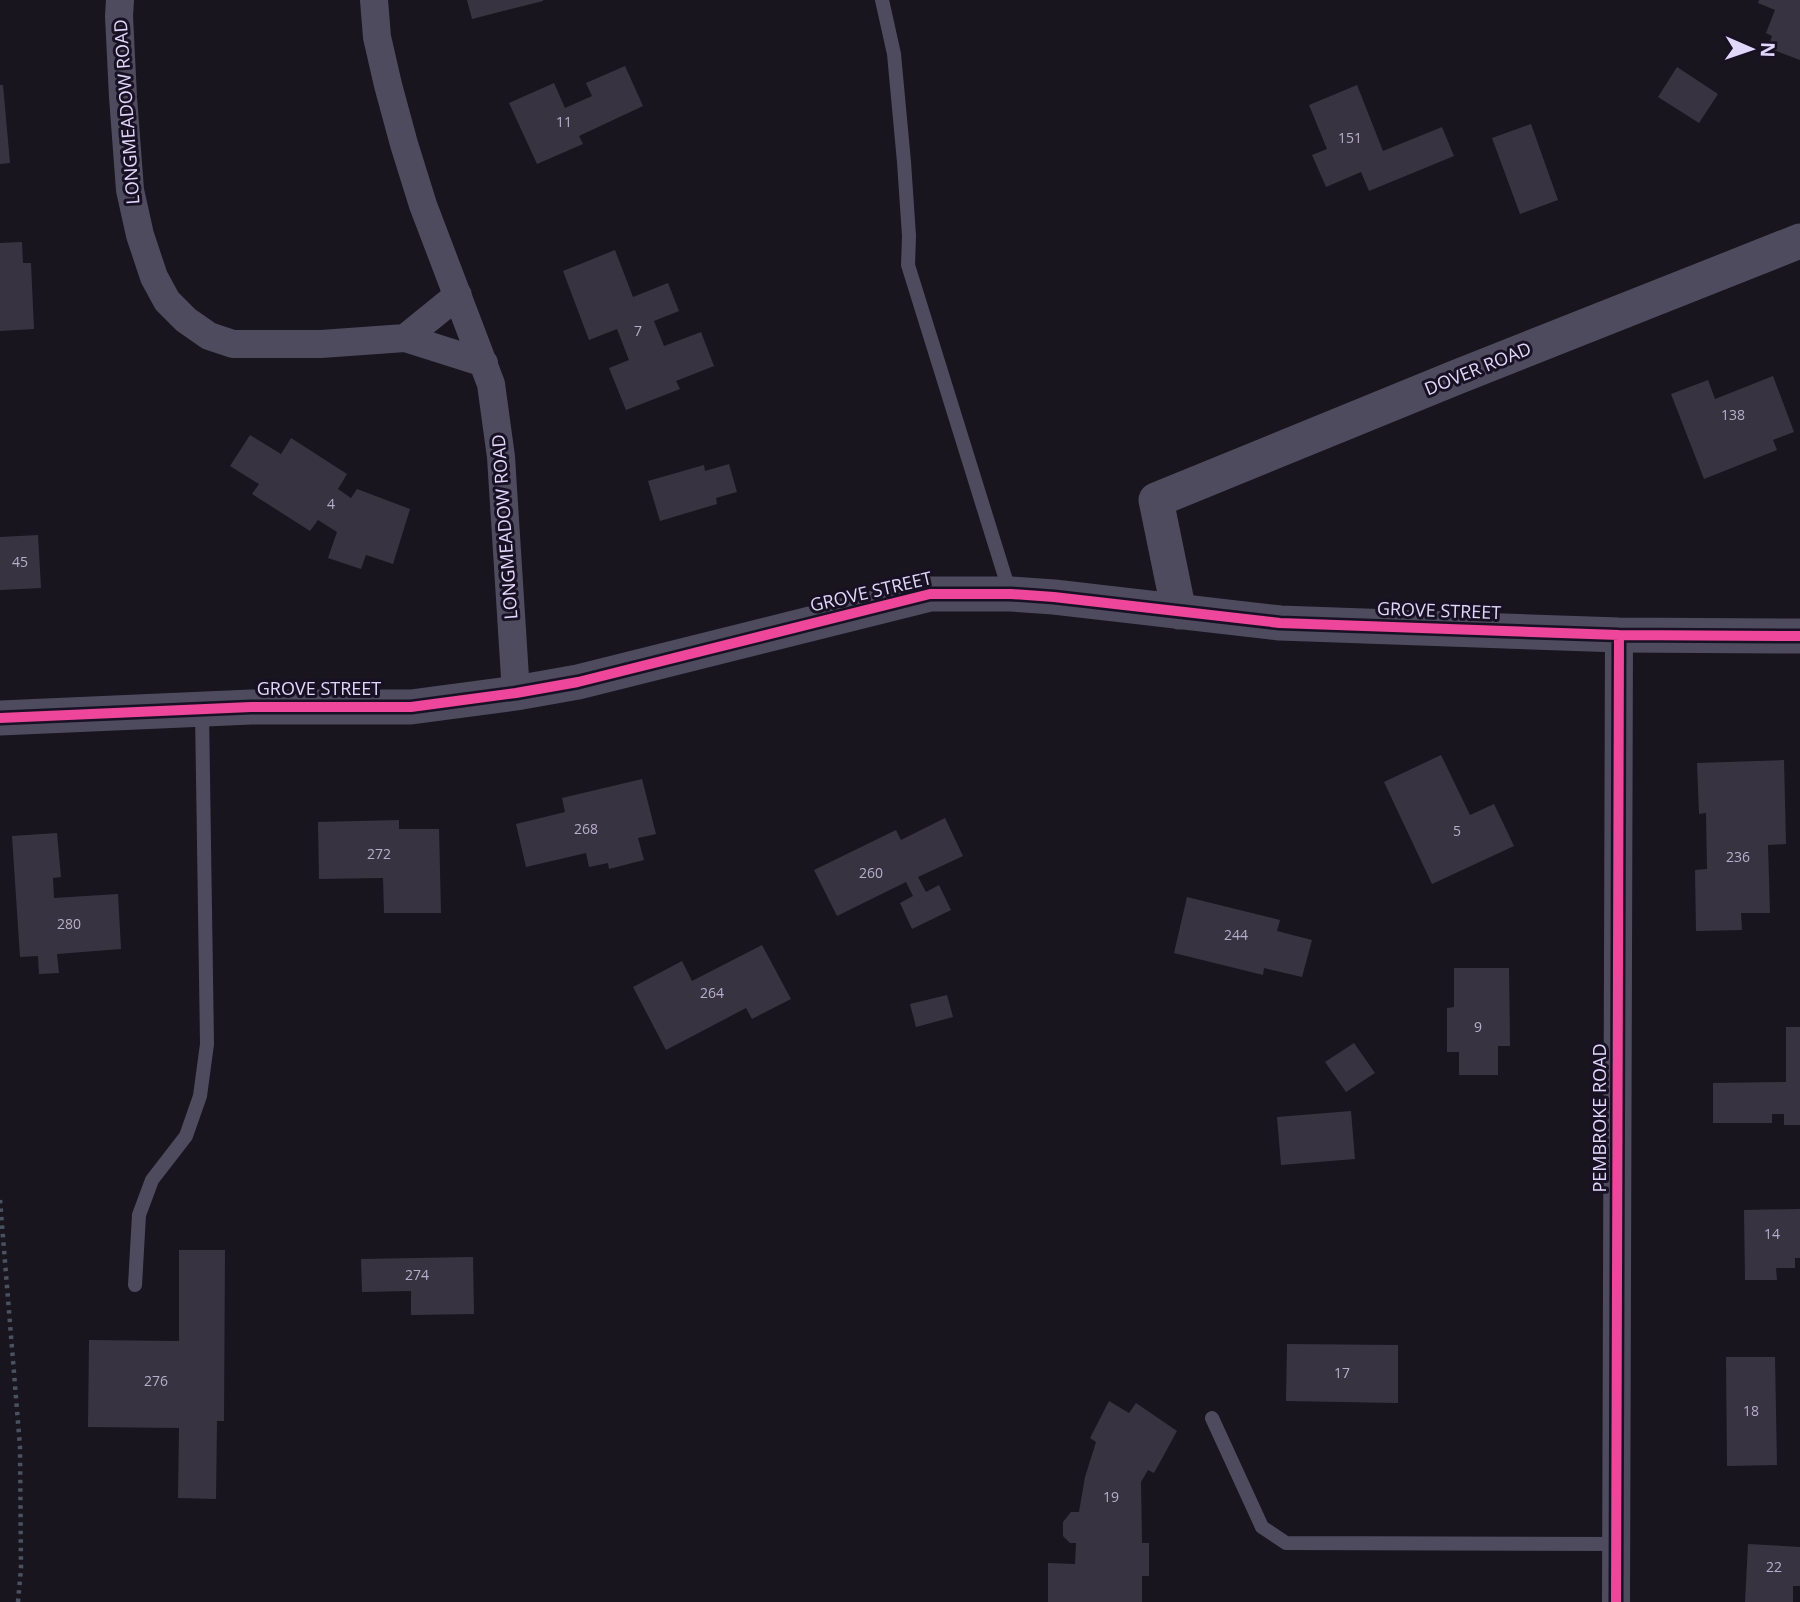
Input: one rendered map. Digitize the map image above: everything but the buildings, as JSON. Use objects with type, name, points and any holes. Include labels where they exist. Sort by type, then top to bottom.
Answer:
[{"type":"street","name":"LONGMEADOW ROAD","points":[[120,0],[123,97],[131,190],[140,235],[154,277],[167,301],[186,320],[209,336],[233,344],[321,344],[405,338],[484,363]]},
{"type":"street","name":"LONGMEADOW ROAD","points":[[374,0],[380,49],[404,144],[491,384],[501,457],[516,693]]},
{"type":"street","name":"DOVER ROAD","points":[[1180,612],[1156,500],[1800,241]]},
{"type":"street","points":[[405,338],[458,295]]},
{"type":"street","name":"GROVE STREET","points":[[0,718],[251,707],[411,707],[516,693],[578,682],[930,594],[1011,594],[1280,623],[1619,635],[1800,636]]},
{"type":"street","name":"PEMBROKE ROAD","points":[[1616,1602],[1619,635]]},
{"type":"lane","points":[[882,0],[894,54],[909,236],[908,265],[1011,594]]},
{"type":"lane","points":[[135,1285],[139,1215],[152,1180],[186,1136],[200,1096],[207,1044],[202,709]]},
{"type":"lane","points":[[1212,1418],[1262,1527],[1286,1542],[1616,1544]]},
{"type":"path","points":[[0,1200],[20,1447],[21,1568],[18,1602]]},
{"type":"cycle path","points":[[0,718],[251,707],[411,707],[578,682],[930,594],[1054,597],[1280,623],[1619,635],[1800,636]]},
{"type":"cycle path","points":[[1616,1602],[1619,635]]}]
